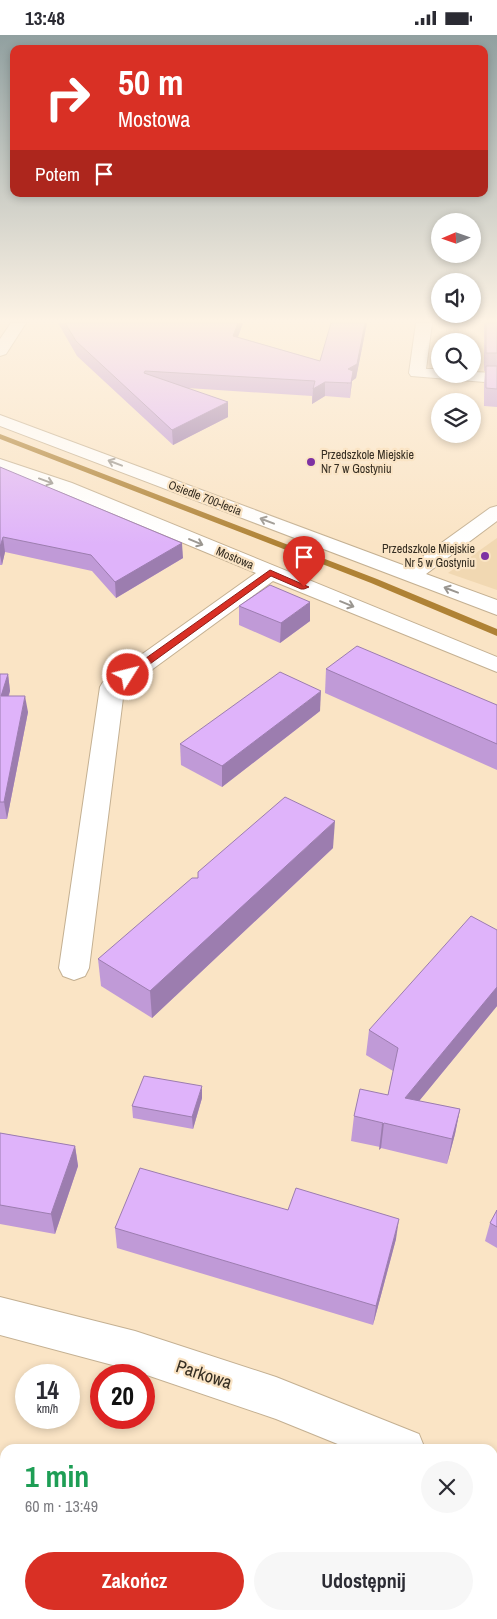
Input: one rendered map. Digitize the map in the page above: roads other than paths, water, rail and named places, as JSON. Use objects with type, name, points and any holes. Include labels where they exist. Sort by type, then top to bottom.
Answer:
[{"type":"street","name":"Osiedle 700-lecia","points":[[0,420],[497,608]]},
{"type":"street","name":"Mostowa","points":[[0,465],[65,487],[497,665]]},
{"type":"street","points":[[411,575],[497,512]]},
{"type":"street","points":[[74,968],[112,687],[270,573]]},
{"type":"street","name":"Parkowa","points":[[0,1316],[135,1351],[276,1398],[391,1444]]},
{"type":"waterway","points":[[0,436],[374,581],[497,633]]},
{"type":"place","name":"Przedszkole Miejskie Nr 7 w Gostyniu","points":[[311,462]]},
{"type":"place","name":"Przedszkole Miejskie Nr 5 w Gostyniu","points":[[485,556]]}]
